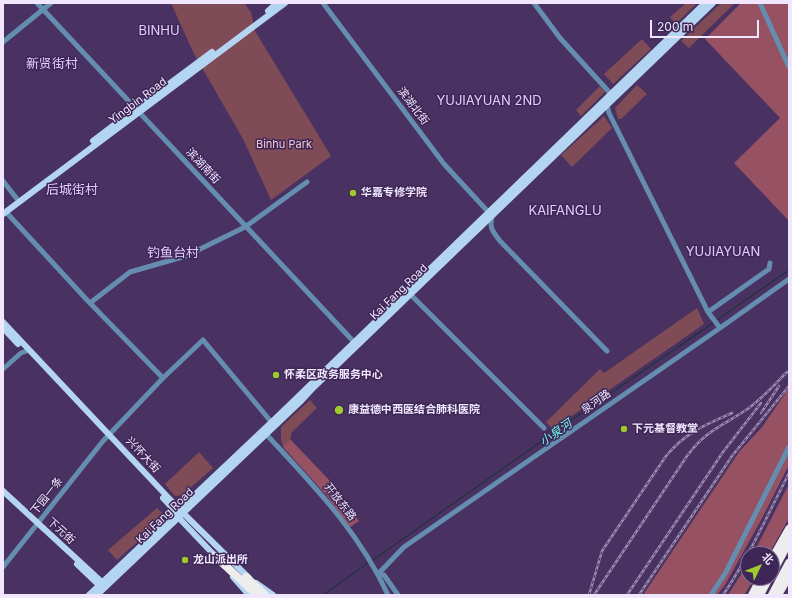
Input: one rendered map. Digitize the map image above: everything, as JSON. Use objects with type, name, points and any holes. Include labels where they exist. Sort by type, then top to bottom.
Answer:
[{"type":"highway","points":[[779,546],[789,529]]},
{"type":"highway","points":[[780,558],[789,542]]},
{"type":"highway","points":[[215,556],[256,595]]},
{"type":"highway","points":[[772,595],[789,563]]},
{"type":"highway","points":[[778,595],[789,576]]},
{"type":"highway","points":[[246,577],[265,595]]},
{"type":"highway","points":[[752,595],[757,586]]},
{"type":"highway","points":[[760,595],[765,586]]},
{"type":"main road","name":"Yingbin Road","points":[[4,212],[277,3]]},
{"type":"main road","name":"Yingbin Road","points":[[4,212],[17,199],[285,3]]},
{"type":"main road","name":"Kai Fang Road","points":[[89,595],[103,586],[264,432],[313,388],[490,214],[610,93],[705,3]]},
{"type":"main road","name":"Kai Fang Road","points":[[490,214],[714,3]]},
{"type":"main road","name":"Kai Fang Road","points":[[273,424],[354,342],[409,293]]},
{"type":"main road","name":"兴怀大街","points":[[3,322],[27,350],[179,513],[249,595]]},
{"type":"main road","name":"兴怀大街","points":[[3,328],[27,350]]},
{"type":"main road","name":"下元街","points":[[3,491],[37,525],[103,586]]},
{"type":"main road","name":"下元街","points":[[3,496],[37,525]]},
{"type":"main road","name":"兴怀大街","points":[[179,513],[246,577],[273,595]]},
{"type":"main road","name":"Kai Fang Road","points":[[97,595],[103,586]]},
{"type":"street","name":"滨湖南街","points":[[37,3],[354,342]]},
{"type":"street","points":[[3,42],[51,3]]},
{"type":"street","name":"滨湖北街","points":[[323,3],[444,164],[490,214]]},
{"type":"street","points":[[534,3],[560,38],[610,93],[607,105],[708,312],[719,327]]},
{"type":"street","points":[[760,3],[789,67]]},
{"type":"street","points":[[3,181],[17,199]]},
{"type":"street","points":[[90,303],[130,272],[186,256],[245,227],[307,182]]},
{"type":"street","points":[[4,212],[163,378]]},
{"type":"street","points":[[490,214],[491,229],[500,241],[607,350]]},
{"type":"street","points":[[708,312],[769,270],[770,263]]},
{"type":"street","name":"泉河路","points":[[377,572],[404,547],[789,279]]},
{"type":"street","points":[[409,293],[544,428]]},
{"type":"street","name":"下园一条","points":[[3,567],[108,436],[163,378],[203,340],[273,424]]},
{"type":"street","points":[[3,369],[27,350]]},
{"type":"street","name":"开放东路","points":[[264,432],[319,491],[347,527],[368,557],[388,595]]},
{"type":"street","points":[[711,595],[726,572],[789,447]]},
{"type":"street","points":[[377,572],[384,575],[398,595]]},
{"type":"green space","name":"Binhu Park","points":[[171,3],[244,3],[251,12],[255,31],[331,156],[271,200],[243,139],[193,52]]},
{"type":"green space","points":[[686,3],[697,3],[676,24],[670,17]]},
{"type":"green space","points":[[721,3],[735,3],[689,48],[681,41]]},
{"type":"green space","points":[[642,39],[651,49],[613,84],[604,74]]},
{"type":"green space","points":[[637,85],[647,94],[621,119],[618,119],[615,108]]},
{"type":"green space","points":[[600,86],[605,92],[581,116],[576,110]]},
{"type":"green space","points":[[604,116],[612,128],[572,167],[561,155]]},
{"type":"green space","points":[[697,308],[704,324],[553,429],[546,422],[600,369],[604,373]]},
{"type":"green space","points":[[310,400],[317,408],[292,432],[290,439],[283,447],[281,427]]},
{"type":"green space","points":[[199,452],[213,468],[182,495],[175,496],[165,484]]},
{"type":"green space","points":[[157,508],[162,513],[161,521],[117,560],[108,550]]},
{"type":"shaded area","points":[[741,3],[789,3],[789,221],[734,163],[780,118],[705,39]]},
{"type":"shaded area","points":[[789,388],[789,465],[747,546],[740,546],[740,558],[725,585],[717,595],[643,595],[739,452],[762,427]]},
{"type":"shaded area","points":[[290,439],[330,481],[359,521],[350,527],[326,495],[283,447]]},
{"type":"shaded area","points":[[789,484],[789,518],[773,546],[757,546]]},
{"type":"shaded area","points":[[740,576],[740,586],[750,586],[744,595],[728,595]]},
{"type":"waterway","name":"小泉河","points":[[717,320],[789,270]]},
{"type":"waterway","name":"小泉河","points":[[373,560],[586,410],[713,323]]},
{"type":"waterway","name":"小泉河","points":[[323,595],[368,563]]},
{"type":"railway","points":[[594,595],[687,456],[707,435],[752,406],[787,372]]},
{"type":"railway","points":[[761,413],[779,386]]},
{"type":"railway","points":[[639,595],[732,456],[789,386]]},
{"type":"railway","points":[[627,595],[723,452],[761,403]]},
{"type":"railway","points":[[589,595],[602,551],[666,456],[681,441],[696,430],[732,413]]},
{"type":"railway","points":[[723,595],[750,551],[789,473]]},
{"type":"place","name":"华嘉专修学院","points":[[353,193]]},
{"type":"place","name":"怀柔区政务服务中心","points":[[276,375]]},
{"type":"place","name":"康益德中西医结合肺科医院","points":[[339,410]]},
{"type":"place","name":"下元基督教堂","points":[[624,429]]},
{"type":"place","name":"龙山派出所","points":[[185,560]]},
{"type":"district","name":"BINHU","points":[[159,31]]},
{"type":"district","name":"新贤街村","points":[[52,64]]},
{"type":"district","name":"YUJIAYUAN 2ND","points":[[489,101]]},
{"type":"district","name":"后城街村","points":[[72,190]]},
{"type":"district","name":"KAIFANGLU","points":[[565,211]]},
{"type":"district","name":"YUJIAYUAN","points":[[723,252]]},
{"type":"district","name":"钓鱼台村","points":[[173,253]]}]
